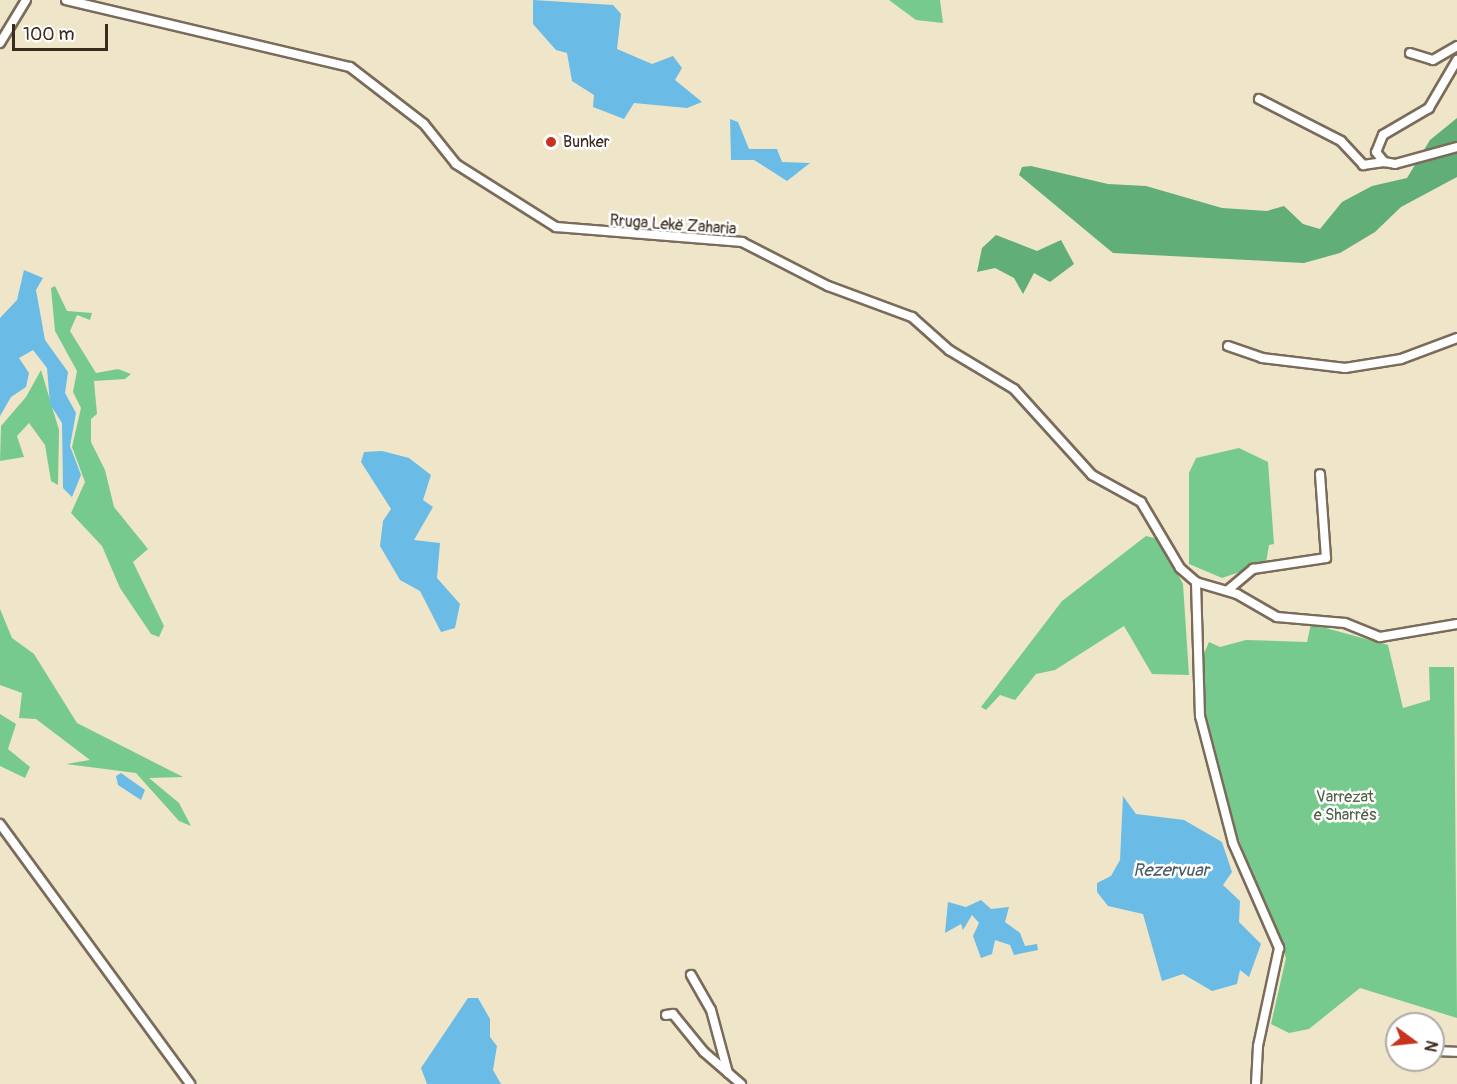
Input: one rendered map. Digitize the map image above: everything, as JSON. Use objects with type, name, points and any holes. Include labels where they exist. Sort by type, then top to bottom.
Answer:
[{"type":"street","points":[[0,43],[26,0]]},
{"type":"street","name":"Rruga Lekë Zaharia","points":[[66,0],[350,67],[417,117],[456,164],[556,227],[742,242],[828,286],[912,316],[950,350],[1014,389],[1092,475],[1141,502],[1180,568],[1196,582]]},
{"type":"street","points":[[1410,52],[1433,60],[1457,46]]},
{"type":"street","points":[[1384,162],[1376,152],[1383,135],[1429,108],[1457,60]]},
{"type":"street","points":[[1258,99],[1341,141],[1363,165],[1384,162],[1404,163],[1457,147]]},
{"type":"street","points":[[1228,346],[1262,358],[1345,368],[1401,359],[1457,338]]},
{"type":"street","points":[[1228,590],[1253,569],[1326,558],[1320,474]]},
{"type":"street","points":[[1256,1084],[1258,1046],[1280,948],[1224,816],[1200,716],[1196,582],[1228,590],[1277,617],[1346,623],[1380,637],[1457,624]]},
{"type":"street","points":[[0,824],[190,1084]]},
{"type":"street","points":[[691,975],[711,1010],[728,1073]]},
{"type":"street","points":[[666,1015],[673,1014],[741,1084]]},
{"type":"green space","points":[[889,0],[940,0],[943,23],[916,20]]},
{"type":"green space","points":[[1457,118],[1457,177],[1401,207],[1375,232],[1340,253],[1304,263],[1113,253],[1019,175],[1022,167],[1031,166],[1108,184],[1146,186],[1222,208],[1267,211],[1284,206],[1303,224],[1320,229],[1342,202],[1372,186],[1407,178],[1430,140]]},
{"type":"green space","points":[[996,235],[1037,251],[1061,240],[1074,264],[1050,282],[1034,273],[1023,294],[1014,278],[995,268],[977,272],[982,248]]},
{"type":"green space","points":[[55,286],[67,311],[92,313],[90,320],[77,315],[70,331],[96,373],[118,369],[131,374],[125,379],[94,381],[97,414],[91,419],[91,442],[105,470],[114,507],[148,549],[133,562],[164,626],[159,637],[151,634],[120,588],[102,546],[71,513],[85,482],[72,447],[81,408],[73,392],[77,371],[55,331],[51,288]]},
{"type":"green space","points":[[41,370],[59,430],[58,485],[51,481],[45,445],[29,423],[17,436],[24,457],[0,461],[1,426],[26,397]]},
{"type":"green space","points":[[1239,448],[1268,462],[1274,544],[1269,545],[1266,563],[1222,578],[1189,564],[1189,473],[1196,458]]},
{"type":"green space","points":[[1146,536],[1159,539],[1183,584],[1189,675],[1152,674],[1124,626],[1055,670],[1036,674],[1015,700],[1000,695],[986,710],[981,707],[1062,601]]},
{"type":"green space","points":[[0,609],[12,638],[34,654],[77,723],[183,777],[149,778],[179,803],[191,826],[179,821],[136,773],[66,764],[90,760],[36,719],[19,718],[22,693],[0,685]]},
{"type":"green space","name":"Varrezat e Sharrës","points":[[1311,624],[1388,645],[1403,708],[1430,700],[1429,667],[1454,667],[1457,1018],[1445,1014],[1445,1012],[1438,1012],[1360,988],[1309,1029],[1289,1033],[1271,1024],[1286,958],[1230,817],[1201,694],[1202,658],[1209,642],[1220,647],[1246,640],[1307,642]]},
{"type":"green space","points":[[0,714],[16,724],[8,749],[30,767],[25,778],[0,766]]},
{"type":"water","points":[[533,0],[613,5],[621,14],[617,49],[652,64],[673,56],[682,68],[675,80],[702,102],[687,108],[634,103],[624,119],[593,107],[594,95],[572,81],[567,53],[556,50],[533,24]]},
{"type":"water","points":[[730,119],[738,122],[749,149],[777,149],[782,162],[810,163],[787,181],[754,160],[731,160]]},
{"type":"water","points":[[24,270],[43,278],[36,290],[45,340],[68,372],[65,393],[76,413],[70,446],[81,475],[72,497],[63,488],[62,423],[50,404],[47,368],[33,350],[19,358],[29,373],[26,387],[11,397],[0,416],[0,318],[17,300]]},
{"type":"water","points":[[382,451],[409,458],[431,475],[423,500],[433,507],[414,540],[440,543],[437,578],[460,604],[455,628],[441,632],[420,591],[400,580],[380,546],[383,521],[391,509],[361,462],[364,452]]},
{"type":"water","points":[[121,773],[145,790],[141,800],[118,785],[116,776]]},
{"type":"water","name":"Rezervuar","points":[[1123,796],[1136,814],[1184,820],[1222,842],[1232,872],[1223,885],[1240,901],[1239,922],[1261,944],[1249,977],[1240,970],[1237,984],[1212,991],[1183,974],[1162,981],[1143,914],[1108,906],[1097,892],[1097,883],[1111,876],[1120,860]]},
{"type":"water","points":[[981,900],[991,909],[1009,907],[1005,922],[1020,933],[1025,946],[1037,944],[1038,950],[1014,955],[1010,945],[995,940],[992,954],[981,958],[973,936],[979,923],[972,915],[963,930],[961,924],[945,933],[948,902],[966,907]]},
{"type":"water","points":[[468,998],[478,998],[490,1019],[490,1037],[497,1046],[493,1070],[501,1084],[427,1084],[421,1068]]},
{"type":"place","name":"Bunker","points":[[551,142]]}]
